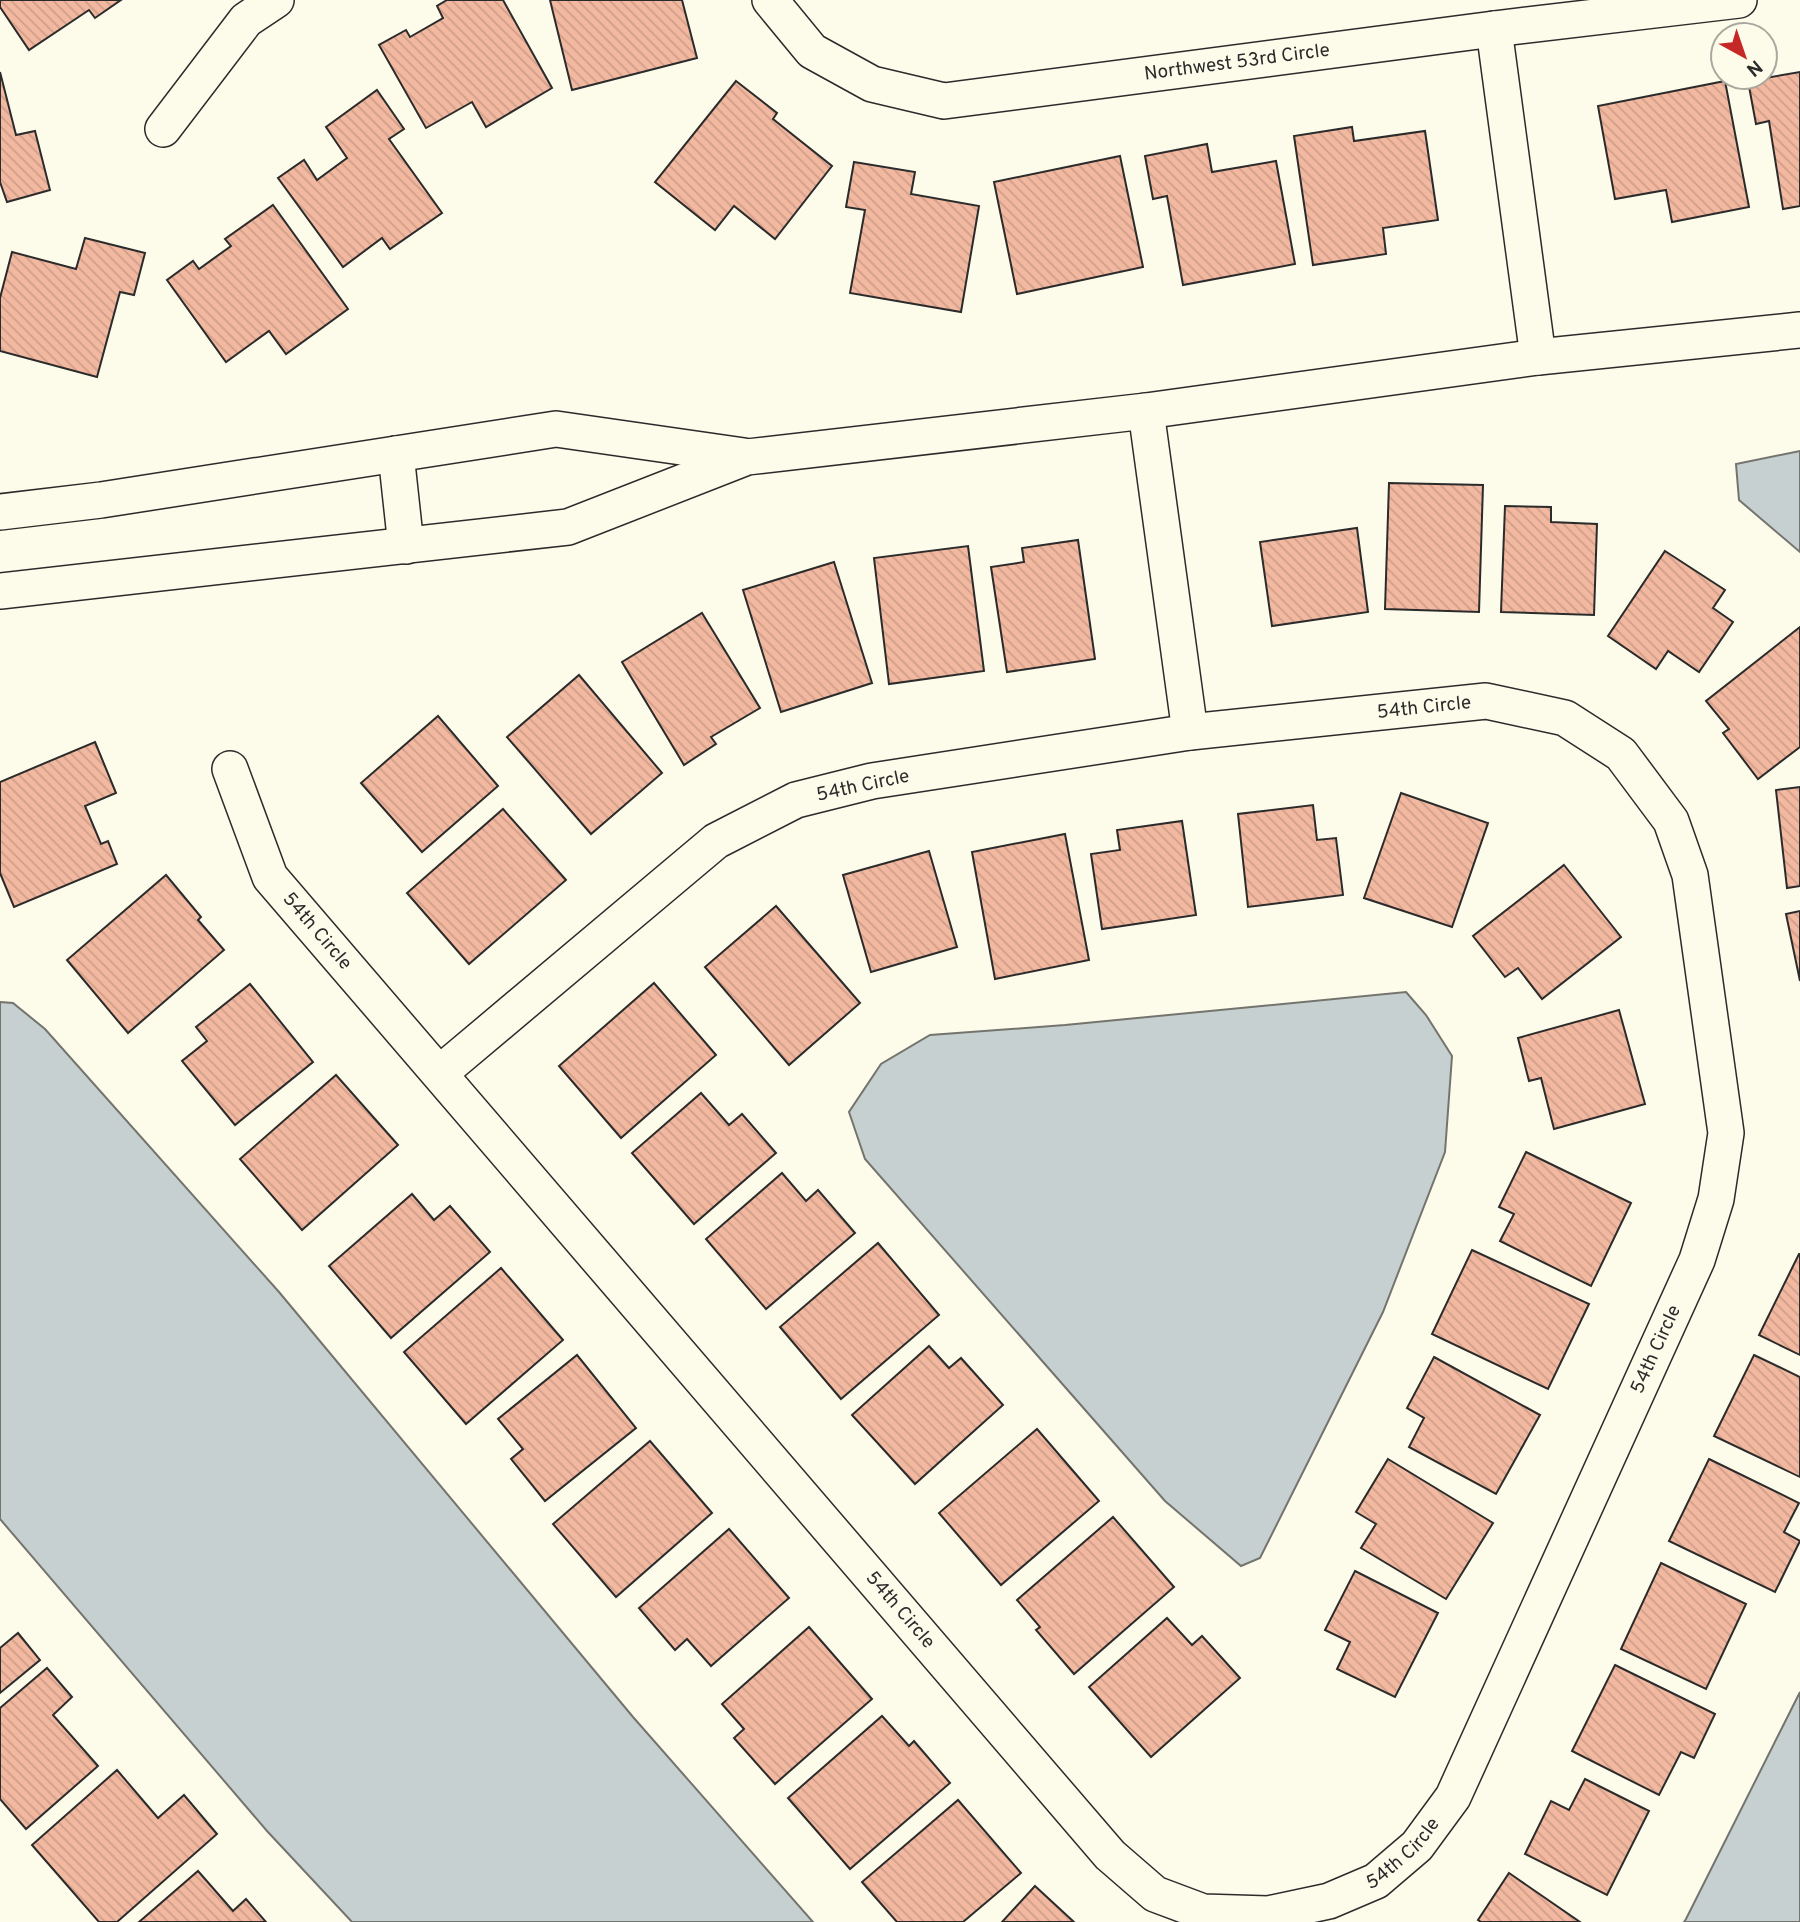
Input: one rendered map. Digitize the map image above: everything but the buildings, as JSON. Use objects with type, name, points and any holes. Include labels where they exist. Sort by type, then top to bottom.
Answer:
[{"type":"street","points":[[163,129],[246,20],[276,0]]},
{"type":"street","name":"Northwest 53rd Circle","points":[[770,0],[812,51],[872,84],[944,101],[1738,0]]},
{"type":"street","points":[[1494,29],[1538,357]]},
{"type":"street","points":[[0,591],[568,527],[747,457],[1146,411],[1538,357],[1800,330]]},
{"type":"street","points":[[1146,411],[1190,732]]},
{"type":"street","points":[[0,512],[101,500],[556,429],[747,457]]},
{"type":"street","points":[[396,454],[406,546]]},
{"type":"street","name":"54th Circle","points":[[230,769],[270,877],[1101,1844],[1155,1894],[1203,1912],[1268,1914],[1329,1901],[1376,1881],[1417,1846],[1453,1797],[1697,1260],[1716,1199],[1726,1133],[1690,875],[1671,821],[1621,754],[1564,718],[1486,701],[1190,732],[872,781],[796,800],[716,841],[440,1073]]},
{"type":"shaded area","points":[[1800,451],[1800,552],[1739,500],[1736,464]]},
{"type":"shaded area","points":[[1406,992],[1426,1015],[1452,1056],[1445,1152],[1383,1312],[1260,1558],[1241,1566],[1165,1501],[865,1159],[849,1112],[881,1064],[930,1035],[1065,1025]]},
{"type":"shaded area","points":[[0,1002],[13,1003],[45,1029],[279,1292],[633,1717],[813,1922],[352,1922],[267,1831],[0,1519]]},
{"type":"shaded area","points":[[1800,1692],[1800,1922],[1684,1922],[1686,1919]]}]
